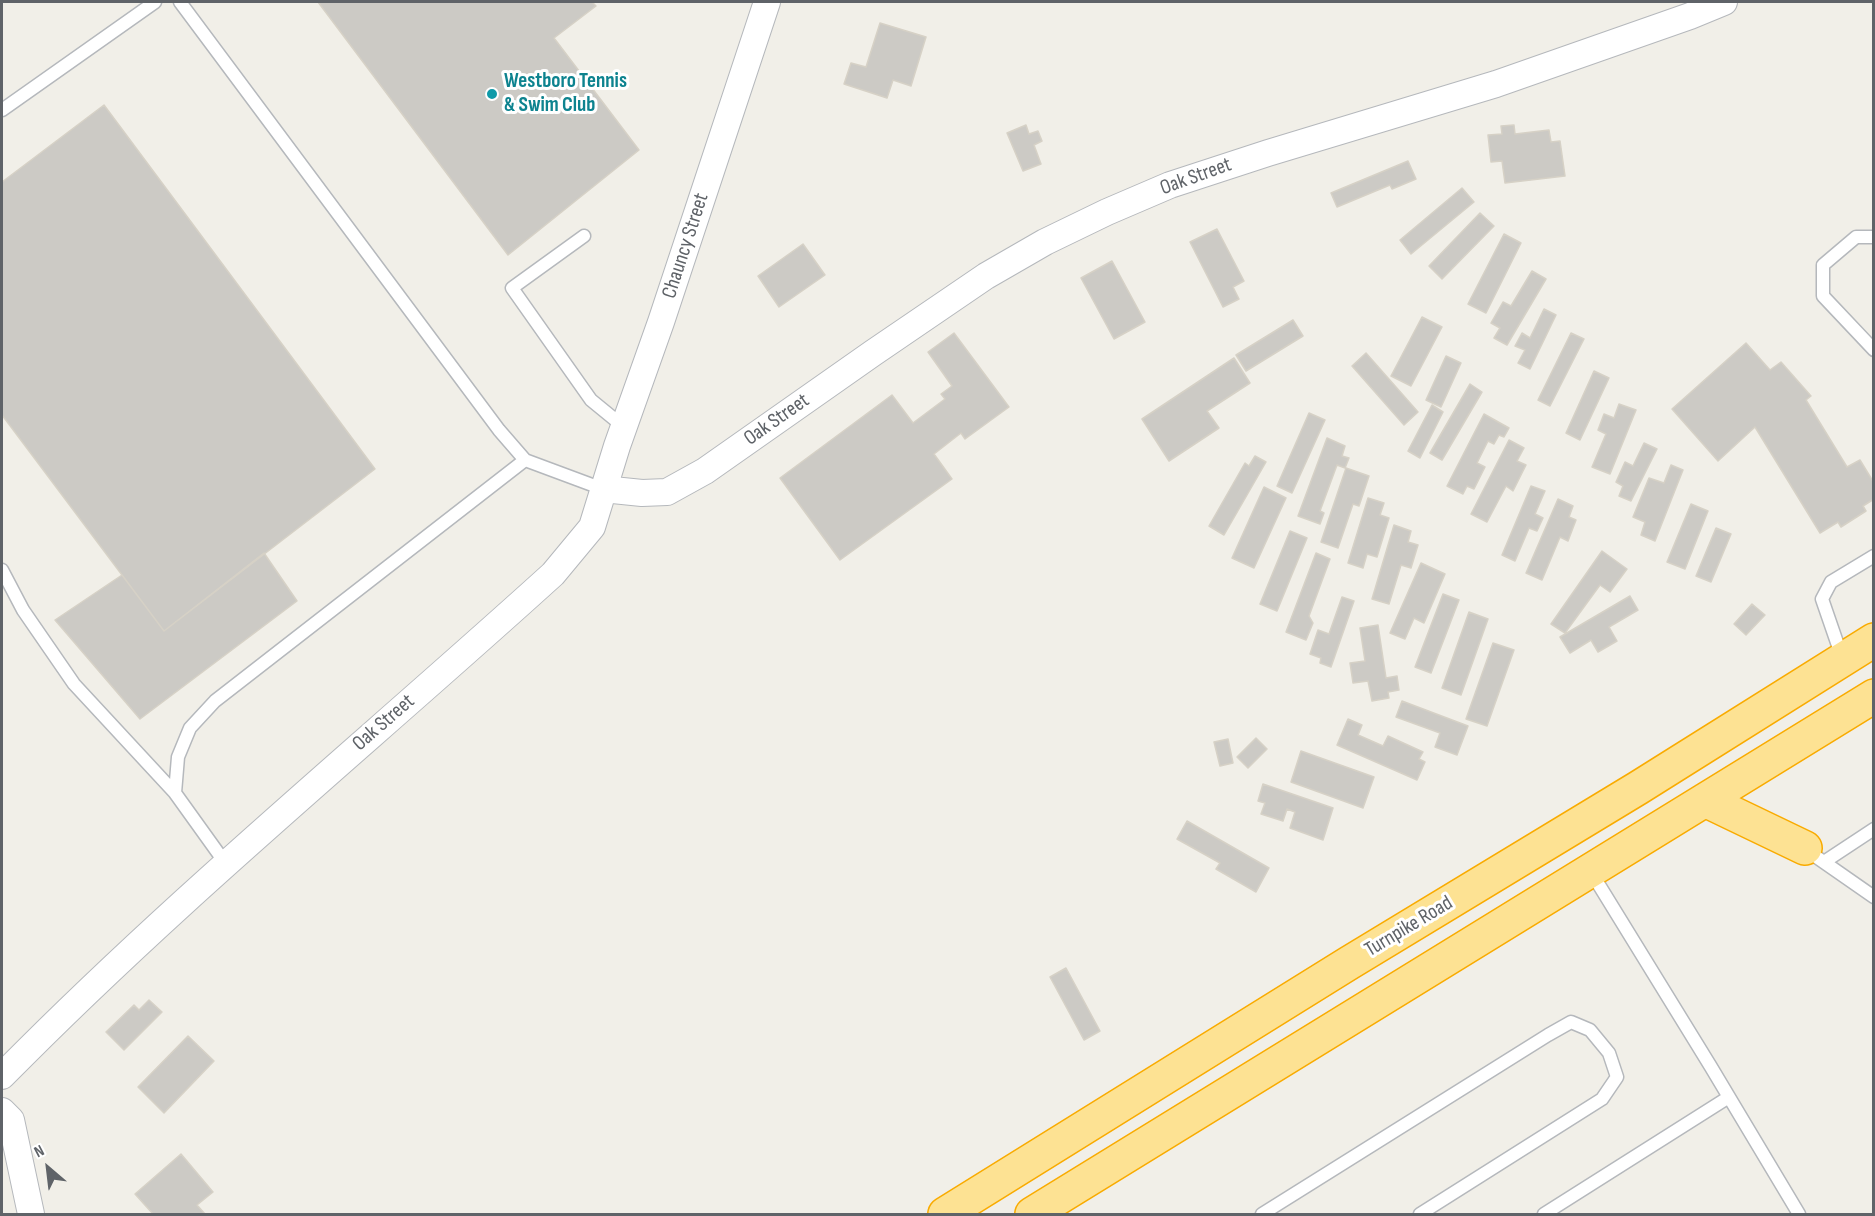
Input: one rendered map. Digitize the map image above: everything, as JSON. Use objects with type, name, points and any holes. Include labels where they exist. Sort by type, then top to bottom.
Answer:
[{"type":"highway","name":"Turnpike Road","points":[[945,1215],[1874,640]]},
{"type":"highway","points":[[1032,1215],[1874,696]]},
{"type":"highway","points":[[1705,800],[1814,855]]},
{"type":"street","name":"Chauncy Street","points":[[603,489],[767,2]]},
{"type":"street","name":"Oak Street","points":[[2,1076],[45,1032],[226,864],[553,574],[592,527],[603,489],[642,493],[667,492],[705,471],[986,276],[1045,242],[1170,185],[1496,84],[1724,2]]},
{"type":"street","points":[[2,1111],[11,1120],[31,1215]]},
{"type":"lane","points":[[2,110],[155,2]]},
{"type":"lane","points":[[180,2],[492,421],[525,460],[603,489]]},
{"type":"lane","points":[[584,236],[512,288],[591,400],[624,427]]},
{"type":"lane","points":[[1874,237],[1856,237],[1823,265],[1823,296],[1874,350]]},
{"type":"lane","points":[[175,793],[178,757],[190,728],[215,701],[525,460]]},
{"type":"lane","points":[[1843,659],[1822,599],[1831,582],[1874,556]]},
{"type":"lane","points":[[2,570],[23,610],[74,684],[175,793],[226,864]]},
{"type":"lane","points":[[1814,855],[1874,829]]},
{"type":"lane","points":[[1814,855],[1874,897]]},
{"type":"lane","points":[[1590,871],[1799,1215]]},
{"type":"lane","points":[[1262,1215],[1571,1022],[1590,1030],[1609,1053],[1617,1077],[1602,1099],[1420,1215]]},
{"type":"lane","points":[[1544,1215],[1729,1097]]},
{"type":"building","name":"Westboro Tennis & Swim Club","points":[[318,2],[592,2],[596,6],[554,38],[639,150],[508,255]]},
{"type":"building","points":[[880,23],[926,37],[911,86],[893,80],[887,98],[844,84],[851,63],[866,67]]},
{"type":"building","points":[[104,105],[375,469],[164,631],[2,415],[2,182]]},
{"type":"building","points":[[1026,125],[1029,134],[1038,131],[1042,141],[1034,145],[1041,164],[1023,171],[1007,133]]},
{"type":"building","points":[[1514,125],[1515,134],[1549,130],[1551,142],[1560,141],[1565,176],[1505,183],[1502,161],[1491,162],[1488,135],[1502,134],[1501,126]]},
{"type":"building","points":[[1408,161],[1416,179],[1392,189],[1390,185],[1337,207],[1331,193]]},
{"type":"building","points":[[1462,188],[1474,202],[1411,254],[1400,240]]},
{"type":"building","points":[[1480,213],[1494,226],[1442,279],[1429,266]]},
{"type":"building","points":[[1217,229],[1244,281],[1233,287],[1239,299],[1223,307],[1190,242]]},
{"type":"building","points":[[1504,234],[1521,243],[1486,313],[1468,304]]},
{"type":"building","points":[[803,244],[825,275],[779,307],[758,276]]},
{"type":"building","points":[[1112,261],[1145,322],[1114,339],[1081,278]]},
{"type":"building","points":[[1532,271],[1546,279],[1507,345],[1494,338],[1500,328],[1491,323],[1503,302],[1511,306]]},
{"type":"building","points":[[1544,309],[1556,315],[1530,369],[1518,363],[1525,350],[1515,346],[1522,333],[1530,338]]},
{"type":"building","points":[[1422,317],[1442,327],[1411,386],[1391,376]]},
{"type":"building","points":[[1293,320],[1303,336],[1246,371],[1236,355]]},
{"type":"building","points":[[954,333],[1009,407],[965,439],[961,433],[934,454],[952,479],[840,560],[780,478],[892,395],[913,423],[945,399],[941,394],[952,386],[928,352]]},
{"type":"building","points":[[1571,333],[1584,339],[1550,406],[1538,400]]},
{"type":"building","points":[[1746,343],[1770,370],[1781,362],[1811,396],[1806,400],[1847,467],[1860,460],[1874,483],[1874,499],[1863,506],[1866,511],[1841,527],[1838,522],[1820,533],[1755,427],[1718,461],[1672,409]]},
{"type":"building","points":[[1366,353],[1418,412],[1404,425],[1352,366]]},
{"type":"building","points":[[1446,356],[1461,363],[1441,407],[1426,400]]},
{"type":"building","points":[[1234,358],[1250,383],[1207,411],[1219,428],[1169,461],[1142,419]]},
{"type":"building","points":[[1594,371],[1609,378],[1580,440],[1566,433]]},
{"type":"building","points":[[1470,384],[1482,392],[1442,460],[1430,453]]},
{"type":"building","points":[[1619,404],[1636,410],[1610,474],[1592,467],[1606,434],[1598,430],[1604,414],[1614,418]]},
{"type":"building","points":[[1432,405],[1443,412],[1420,458],[1408,451]]},
{"type":"building","points":[[1309,413],[1325,420],[1292,493],[1277,486]]},
{"type":"building","points":[[1484,414],[1509,428],[1504,437],[1499,435],[1494,444],[1488,441],[1477,463],[1485,467],[1474,489],[1467,486],[1463,494],[1447,486]]},
{"type":"building","points":[[1327,438],[1345,446],[1342,456],[1349,458],[1345,468],[1337,465],[1320,511],[1324,513],[1320,524],[1298,516]]},
{"type":"building","points":[[1509,440],[1524,448],[1517,461],[1526,465],[1513,491],[1506,486],[1487,522],[1471,514]]},
{"type":"building","points":[[1644,443],[1657,449],[1631,501],[1619,496],[1623,486],[1616,482],[1625,462],[1633,466]]},
{"type":"building","points":[[1255,456],[1266,462],[1224,535],[1209,526],[1245,463],[1249,466]]},
{"type":"building","points":[[1671,465],[1683,470],[1655,541],[1641,535],[1645,522],[1633,517],[1649,478],[1664,483]]},
{"type":"building","points":[[1346,468],[1369,476],[1359,506],[1353,504],[1338,548],[1321,542]]},
{"type":"building","points":[[1531,486],[1545,491],[1535,514],[1543,518],[1537,531],[1529,528],[1515,561],[1502,555]]},
{"type":"building","points":[[1264,487],[1286,498],[1254,568],[1232,558]]},
{"type":"building","points":[[1368,498],[1384,503],[1380,515],[1389,518],[1377,557],[1367,554],[1363,568],[1348,563]]},
{"type":"building","points":[[1558,499],[1573,506],[1569,517],[1576,520],[1568,541],[1560,537],[1542,580],[1526,573]]},
{"type":"building","points":[[1691,504],[1708,511],[1685,569],[1667,562]]},
{"type":"building","points":[[1394,525],[1411,531],[1408,542],[1418,545],[1411,568],[1401,565],[1389,604],[1372,599]]},
{"type":"building","points":[[1716,528],[1731,534],[1711,582],[1696,576]]},
{"type":"building","points":[[1290,531],[1307,538],[1277,611],[1260,604]]},
{"type":"building","points":[[1602,551],[1627,569],[1610,592],[1600,585],[1565,633],[1551,624]]},
{"type":"building","points":[[264,553],[297,601],[140,719],[55,620],[122,575],[164,631]]},
{"type":"building","points":[[1316,553],[1330,559],[1309,616],[1313,623],[1306,640],[1286,632]]},
{"type":"building","points":[[1421,563],[1445,574],[1424,623],[1414,618],[1405,639],[1390,633]]},
{"type":"building","points":[[1443,594],[1459,600],[1431,673],[1415,667]]},
{"type":"building","points":[[1630,596],[1638,610],[1609,627],[1617,641],[1598,652],[1591,640],[1570,653],[1560,637]]},
{"type":"building","points":[[1342,597],[1354,601],[1331,667],[1320,663],[1321,658],[1310,654],[1318,630],[1329,634]]},
{"type":"building","points":[[1752,604],[1765,615],[1746,635],[1734,624]]},
{"type":"building","points":[[1469,612],[1488,619],[1461,695],[1442,688]]},
{"type":"building","points":[[1378,625],[1386,678],[1397,676],[1399,690],[1388,692],[1389,698],[1372,701],[1368,681],[1353,683],[1350,663],[1365,661],[1360,628]]},
{"type":"building","points":[[1493,643],[1514,650],[1487,726],[1466,719]]},
{"type":"building","points":[[1402,701],[1468,726],[1457,755],[1435,747],[1440,733],[1396,717]]},
{"type":"building","points":[[1348,719],[1362,725],[1358,735],[1383,746],[1388,736],[1423,752],[1419,759],[1425,762],[1417,780],[1337,745]]},
{"type":"building","points":[[1256,738],[1267,749],[1248,768],[1237,757]]},
{"type":"building","points":[[1228,739],[1233,763],[1220,766],[1214,742]]},
{"type":"building","points":[[1301,751],[1374,777],[1363,808],[1291,782]]},
{"type":"building","points":[[1263,784],[1333,808],[1323,840],[1290,828],[1295,812],[1287,809],[1283,821],[1261,814],[1265,803],[1258,801]]},
{"type":"building","points":[[1187,821],[1269,868],[1256,892],[1216,869],[1220,863],[1177,839]]},
{"type":"building","points":[[1066,968],[1100,1031],[1084,1040],[1050,977]]},
{"type":"building","points":[[149,1000],[162,1012],[124,1050],[106,1032],[134,1005],[139,1010]]},
{"type":"building","points":[[188,1036],[214,1061],[164,1113],[138,1087]]},
{"type":"building","points":[[181,1154],[213,1192],[197,1205],[205,1214],[153,1214],[135,1194]]},
{"type":"place","name":"Westboro Tennis & Swim Club","points":[[492,94]]}]
